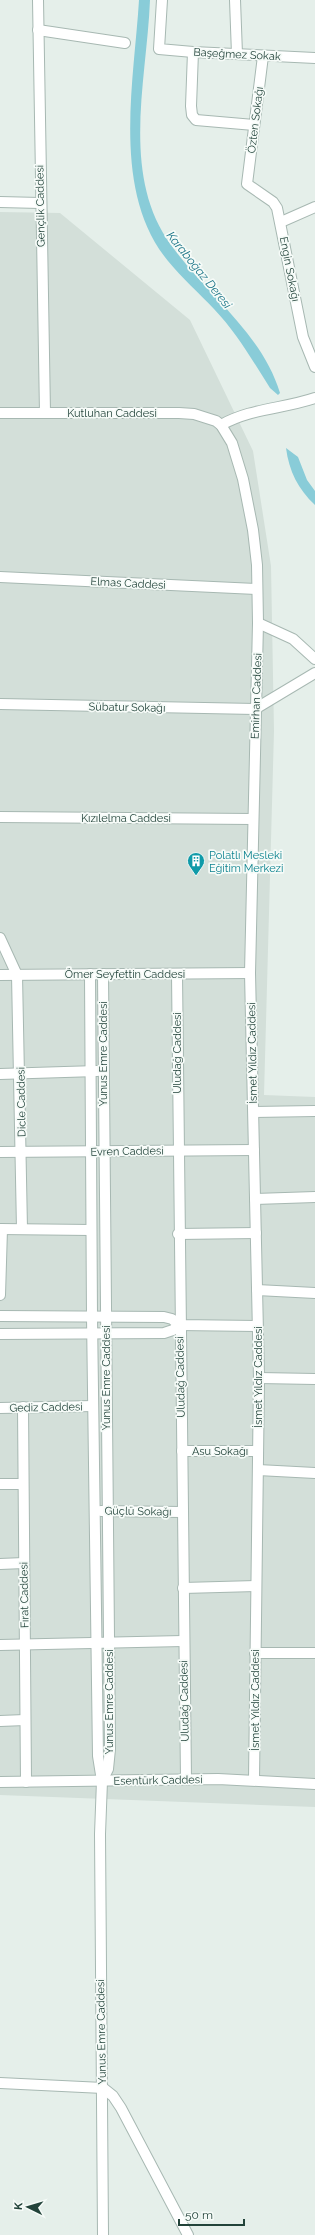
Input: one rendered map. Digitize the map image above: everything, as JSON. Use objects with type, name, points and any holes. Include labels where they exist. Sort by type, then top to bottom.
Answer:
[{"type":"street","name":"Gençlik Caddesi","points":[[38,0],[40,203],[45,413]]},
{"type":"street","name":"Başeğmez Sokak","points":[[162,0],[159,48],[193,52],[315,58]]},
{"type":"street","points":[[235,0],[237,54]]},
{"type":"street","points":[[38,30],[125,43]]},
{"type":"street","points":[[193,52],[191,106],[192,115],[196,120],[254,125]]},
{"type":"street","name":"Özten Sokağı","points":[[247,184],[264,56]]},
{"type":"street","name":"Engin Sokağı","points":[[247,184],[273,202],[277,208],[303,337],[315,367]]},
{"type":"street","points":[[0,202],[40,203]]},
{"type":"street","points":[[281,222],[315,207]]},
{"type":"street","points":[[221,425],[244,414],[288,407],[315,398]]},
{"type":"street","name":"Kutluhan Caddesi","points":[[0,413],[194,414],[206,417],[221,425]]},
{"type":"street","name":"Emirhan Caddesi","points":[[221,425],[232,443],[243,479],[254,536],[257,589],[258,623],[250,973]]},
{"type":"street","name":"Elmas Caddesi","points":[[0,577],[257,589]]},
{"type":"street","points":[[258,623],[292,639],[315,659]]},
{"type":"street","points":[[255,709],[315,673]]},
{"type":"street","name":"Sübatur Sokağı","points":[[0,704],[255,709]]},
{"type":"street","name":"Kızılelma Caddesi","points":[[0,818],[253,819]]},
{"type":"street","points":[[0,938],[17,975]]},
{"type":"street","name":"Ömer Seyfettin Caddesi","points":[[0,975],[250,973]]},
{"type":"street","name":"İsmet Yıldız Caddesi","points":[[250,973],[258,1290],[258,1470],[254,1780]]},
{"type":"street","name":"Yunus Emre Caddesi","points":[[90,974],[94,1510],[98,1756],[102,1781],[100,1834],[103,2235]]},
{"type":"street","name":"Yunus Emre Caddesi","points":[[102,1781],[108,1769],[110,1750],[103,974]]},
{"type":"street","name":"Uludağ Caddesi","points":[[177,974],[177,1150],[182,1451],[181,1512],[186,1779]]},
{"type":"street","name":"Dicle Caddesi","points":[[17,975],[22,1152],[22,1229]]},
{"type":"street","points":[[0,1074],[103,1071]]},
{"type":"street","points":[[254,1112],[315,1111]]},
{"type":"street","name":"Evren Caddesi","points":[[0,1152],[254,1150]]},
{"type":"street","points":[[255,1198],[315,1197]]},
{"type":"street","points":[[0,1295],[1,1229],[91,1230]]},
{"type":"street","points":[[178,1234],[256,1233]]},
{"type":"street","points":[[258,1290],[315,1293]]},
{"type":"street","points":[[0,1316],[164,1317],[172,1319],[179,1325],[257,1326]]},
{"type":"street","points":[[0,1334],[164,1333],[173,1330],[179,1325]]},
{"type":"street","points":[[258,1378],[315,1379]]},
{"type":"street","name":"Gediz Caddesi","points":[[0,1408],[93,1406]]},
{"type":"street","name":"Fırat Caddesi","points":[[23,1407],[26,1782]]},
{"type":"street","name":"Asu Sokağı","points":[[182,1451],[258,1451]]},
{"type":"street","points":[[258,1470],[315,1473]]},
{"type":"street","points":[[0,1484],[23,1484]]},
{"type":"street","name":"Güçlü Sokağı","points":[[94,1510],[181,1512]]},
{"type":"street","points":[[0,1564],[24,1563]]},
{"type":"street","points":[[183,1588],[256,1586]]},
{"type":"street","points":[[0,1645],[183,1640]]},
{"type":"street","points":[[255,1653],[315,1654]]},
{"type":"street","points":[[0,1721],[25,1720]]},
{"type":"street","name":"Esentürk Caddesi","points":[[0,1782],[186,1779],[254,1780],[315,1784]]},
{"type":"street","points":[[0,2082],[102,2088],[113,2096],[121,2108],[188,2235]]},
{"type":"shaded area","points":[[0,212],[60,213],[190,320],[253,451],[271,566],[274,731],[264,1095],[315,1097],[315,1807],[0,1795]]},
{"type":"water","points":[[139,0],[150,0],[140,126],[141,158],[146,188],[155,218],[171,245],[185,263],[232,315],[260,351],[272,371],[280,393],[278,395],[270,388],[230,327],[168,261],[150,233],[139,202],[132,170],[130,135],[133,66]]},
{"type":"water","points":[[286,448],[298,457],[307,480],[315,491],[315,505],[304,493],[295,479],[289,464]]},
{"type":"place","name":"Polatlı Mesleki Eğitim Merkezi","points":[[196,876]]},
{"type":"water label","name":"Karaboğaz Deresi","points":[[199,270]]}]
